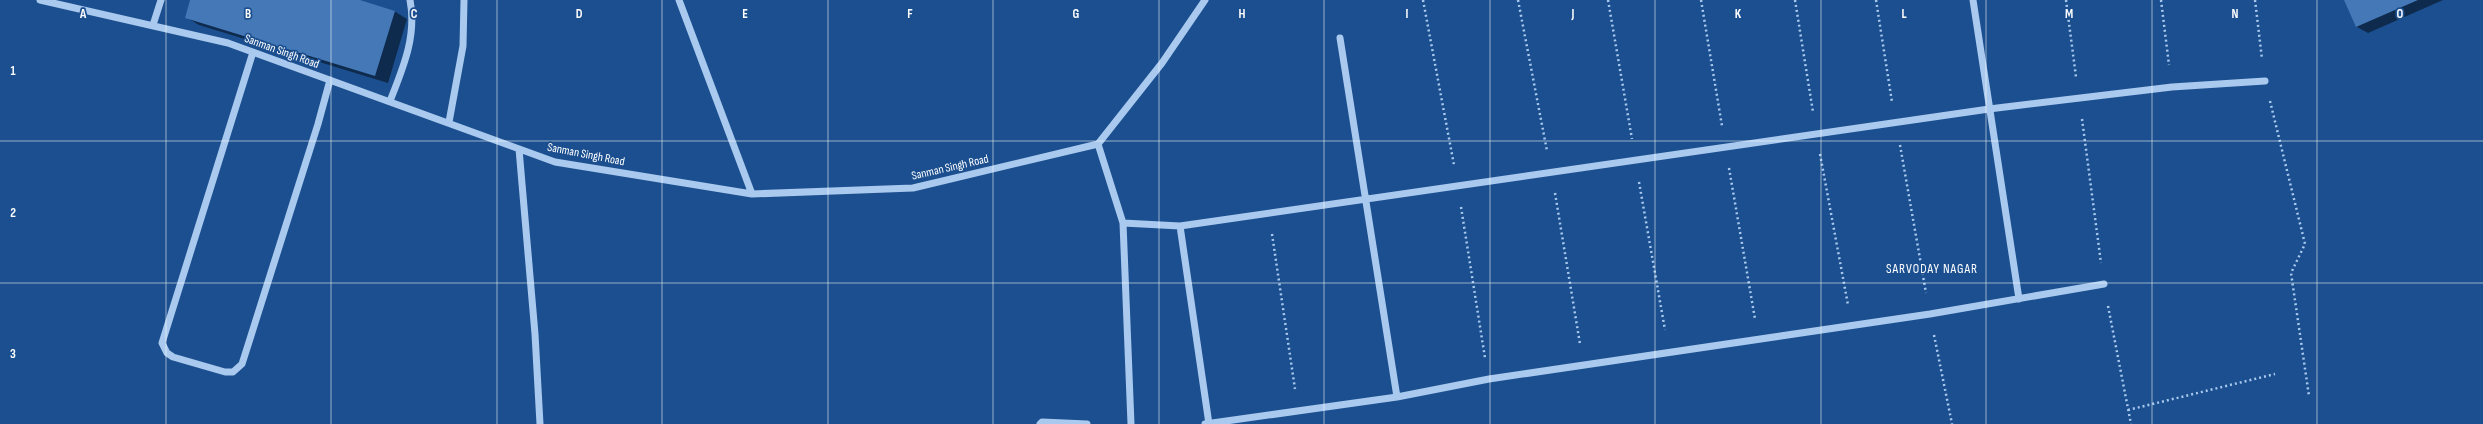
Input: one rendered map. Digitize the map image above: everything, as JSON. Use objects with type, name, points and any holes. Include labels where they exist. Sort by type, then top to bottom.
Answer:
[{"type":"street","name":"Sanman Singh Road","points":[[40,0],[228,43],[449,122],[555,162],[752,194],[913,188],[1098,144]]},
{"type":"street","points":[[153,25],[161,0]]},
{"type":"street","points":[[390,101],[412,36],[413,18],[410,0]]},
{"type":"street","points":[[449,122],[463,46],[464,0]]},
{"type":"street","points":[[679,0],[752,194]]},
{"type":"street","points":[[1131,424],[1123,223],[1098,144],[1162,63],[1205,0]]},
{"type":"street","points":[[1973,0],[2019,299]]},
{"type":"street","points":[[1340,38],[1397,397]]},
{"type":"street","points":[[253,52],[162,343],[167,353],[173,357],[225,372],[233,372],[242,364],[318,124],[330,80]]},
{"type":"street","points":[[1123,223],[1180,226],[1366,200],[1457,184],[1816,135],[1989,108],[2079,99],[2172,87],[2264,81]]},
{"type":"street","points":[[519,149],[535,334],[540,424]]},
{"type":"street","points":[[1180,226],[1210,424]]},
{"type":"street","points":[[1205,424],[1397,397],[1488,379],[1852,324],[1930,314],[2104,284]]},
{"type":"street","points":[[1040,424],[1042,422],[1087,424]]},
{"type":"path","points":[[1795,0],[1816,135],[1852,324]]},
{"type":"path","points":[[1876,0],[1930,314],[1952,424]]},
{"type":"path","points":[[2066,0],[2104,284],[2131,424]]},
{"type":"path","points":[[2161,0],[2172,87]]},
{"type":"path","points":[[2255,0],[2264,81],[2305,244],[2291,273],[2309,396]]},
{"type":"path","points":[[1268,214],[1298,411]]},
{"type":"path","points":[[2128,410],[2275,374]]},
{"type":"building","points":[[190,0],[360,0],[395,11],[375,76],[185,18]]},
{"type":"building","points":[[2344,0],[2418,0],[2356,27]]},
{"type":"district","name":"SARVODAY NAGAR","points":[[1932,268]]}]
